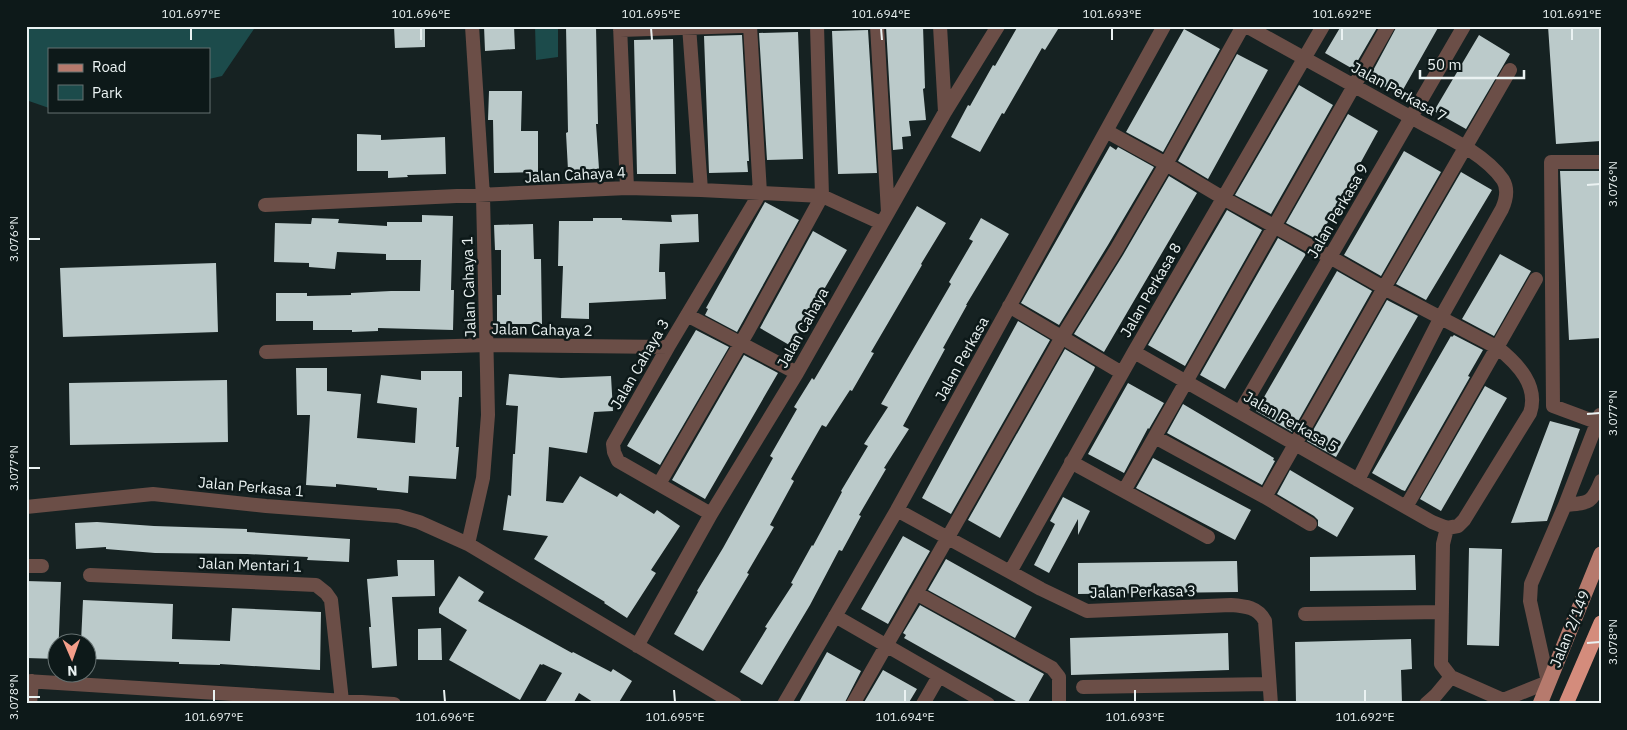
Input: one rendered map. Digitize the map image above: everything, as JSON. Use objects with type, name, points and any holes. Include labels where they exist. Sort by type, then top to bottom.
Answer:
[{"type":"highway","points":[[1566,704],[1601,623]]},
{"type":"main road","name":"Jalan 2/149","points":[[1540,704],[1601,554]]},
{"type":"street","name":"Jalan Cahaya 1","points":[[468,544],[483,478],[488,415],[482,196],[472,26]]},
{"type":"street","points":[[627,188],[620,28],[742,26]]},
{"type":"street","points":[[750,26],[760,193]]},
{"type":"street","points":[[659,484],[822,196],[817,26]]},
{"type":"street","points":[[877,26],[884,217]]},
{"type":"street","points":[[940,26],[945,112]]},
{"type":"street","name":"Jalan Cahaya","points":[[637,646],[711,514],[797,374],[945,112],[998,26]]},
{"type":"street","name":"Jalan Perkasa","points":[[784,704],[897,510],[1164,26]]},
{"type":"street","points":[[853,704],[1062,337],[1116,250],[1245,26]]},
{"type":"street","name":"Jalan Perkasa 7","points":[[1245,26],[1466,147],[1506,185],[1502,209],[1440,319]]},
{"type":"street","name":"Jalan Perkasa 8","points":[[1010,572],[1134,352],[1323,26]]},
{"type":"street","points":[[1124,491],[1388,26]]},
{"type":"street","name":"Jalan Perkasa 9","points":[[1240,412],[1464,26]]},
{"type":"street","points":[[689,27],[701,190]]},
{"type":"street","points":[[1265,497],[1510,70]]},
{"type":"street","points":[[1106,131],[1384,288],[1498,348],[1511,358],[1525,376],[1532,395],[1530,413],[1464,520],[1458,526],[1447,528],[1443,544],[1441,664],[1451,676],[1505,702],[1548,682],[1530,601],[1531,584],[1565,505],[1598,418],[1553,406],[1551,162],[1601,162]]},
{"type":"street","name":"Jalan Cahaya 4","points":[[265,205],[627,188],[822,196],[884,217]]},
{"type":"street","name":"Jalan Cahaya 3","points":[[711,514],[618,461],[613,444],[668,347],[760,193]]},
{"type":"street","points":[[1406,507],[1536,279]]},
{"type":"street","points":[[1010,306],[1122,373]]},
{"type":"street","points":[[687,315],[741,342],[797,374]]},
{"type":"street","points":[[1358,480],[1440,319]]},
{"type":"street","name":"Jalan Cahaya 2","points":[[266,352],[487,345],[668,347]]},
{"type":"street","name":"Jalan Perkasa 5","points":[[1134,352],[1432,522],[1447,528]]},
{"type":"street","points":[[1155,436],[1310,524]]},
{"type":"street","points":[[1071,462],[1208,537]]},
{"type":"street","points":[[1565,505],[1587,503],[1596,494],[1601,481]]},
{"type":"street","name":"Jalan Perkasa 1","points":[[26,506],[153,494],[266,506],[398,516],[419,522],[468,544],[735,704]]},
{"type":"street","name":"Jalan Perkasa 3","points":[[897,510],[1041,589],[1089,611],[1231,605],[1254,609],[1262,615],[1265,621],[1271,704]]},
{"type":"street","points":[[26,566],[42,566]]},
{"type":"street","name":"Jalan Mentari 1","points":[[90,575],[316,585],[329,596],[332,603],[342,701]]},
{"type":"street","points":[[916,593],[1052,668],[1059,677],[1060,704]]},
{"type":"street","points":[[1304,614],[1442,612]]},
{"type":"street","points":[[835,616],[988,704]]},
{"type":"street","points":[[924,704],[939,676]]},
{"type":"street","points":[[1426,704],[1451,676]]},
{"type":"street","points":[[30,704],[29,681],[394,704]]},
{"type":"street","points":[[1083,687],[1269,684]]},
{"type":"green space","points":[[26,26],[256,26],[222,76],[210,79],[210,48],[48,48],[48,108],[26,100]]},
{"type":"green space","points":[[535,26],[558,26],[558,57],[536,60]]},
{"type":"building","points":[[394,26],[425,26],[425,47],[395,48]]},
{"type":"building","points":[[484,26],[514,26],[515,49],[485,51]]},
{"type":"building","points":[[566,26],[596,26],[598,124],[596,124],[599,169],[568,170]]},
{"type":"building","points":[[886,26],[923,26],[925,88],[923,89],[926,120],[909,121],[911,136],[902,137],[903,149],[893,150]]},
{"type":"building","points":[[1018,26],[1060,26],[1045,50],[1042,48],[980,152],[951,137],[968,105],[970,106]]},
{"type":"building","points":[[1341,26],[1378,26],[1353,69],[1325,53]]},
{"type":"building","points":[[1397,26],[1439,26],[1400,95],[1369,78]]},
{"type":"building","points":[[1548,26],[1601,26],[1601,141],[1556,144]]},
{"type":"building","points":[[1184,29],[1220,49],[1163,152],[1126,132]]},
{"type":"building","points":[[868,30],[877,173],[838,174],[832,31]]},
{"type":"building","points":[[798,32],[803,159],[767,160],[759,33]]},
{"type":"building","points":[[742,35],[748,172],[709,173],[704,36]]},
{"type":"building","points":[[1479,35],[1510,54],[1466,129],[1434,111]]},
{"type":"building","points":[[673,39],[676,174],[637,174],[634,40]]},
{"type":"building","points":[[1237,54],[1268,70],[1208,179],[1178,161]]},
{"type":"building","points":[[1299,85],[1333,105],[1271,214],[1235,195]]},
{"type":"building","points":[[489,91],[522,91],[521,131],[538,131],[538,172],[494,173],[493,120],[488,120]]},
{"type":"building","points":[[1348,114],[1378,131],[1318,240],[1286,223]]},
{"type":"building","points":[[357,134],[381,135],[381,140],[445,137],[446,174],[407,175],[408,177],[388,178],[388,171],[357,171]]},
{"type":"building","points":[[1110,146],[1116,150],[1118,147],[1154,167],[1059,325],[1021,303]]},
{"type":"building","points":[[1404,151],[1441,172],[1381,276],[1344,255]]},
{"type":"building","points":[[1560,171],[1601,171],[1601,338],[1569,340]]},
{"type":"building","points":[[1461,172],[1492,190],[1426,300],[1396,284]]},
{"type":"building","points":[[1169,176],[1197,193],[1104,352],[1074,334]]},
{"type":"building","points":[[765,202],[799,220],[737,332],[705,315],[708,309],[706,308]]},
{"type":"building","points":[[917,206],[946,223],[871,352],[874,353],[852,391],[850,390],[826,427],[822,425],[791,479],[794,481],[770,525],[774,527],[747,573],[749,574],[703,651],[674,634],[773,458],[770,456],[797,409],[794,407],[812,378],[814,380]]},
{"type":"building","points":[[1227,210],[1262,230],[1185,366],[1148,345]]},
{"type":"building","points":[[698,214],[699,242],[660,244],[659,272],[665,272],[666,299],[589,303],[589,319],[561,318],[563,266],[558,266],[559,221],[593,221],[593,218],[622,218],[622,220],[672,222],[671,215]]},
{"type":"building","points":[[422,215],[453,216],[451,290],[454,290],[453,330],[378,328],[378,331],[352,332],[352,330],[313,330],[313,321],[276,321],[276,293],[307,293],[307,296],[420,291],[421,260],[386,260],[386,254],[337,252],[335,269],[309,267],[309,263],[274,262],[275,223],[311,224],[312,218],[339,219],[338,223],[387,226],[387,222],[422,222]]},
{"type":"building","points":[[981,218],[1009,234],[966,305],[943,348],[945,349],[903,426],[909,429],[884,468],[886,469],[859,515],[861,516],[842,551],[839,550],[810,605],[762,685],[740,672],[767,628],[765,627],[793,584],[791,583],[868,446],[864,444],[888,407],[881,404],[951,284],[949,282],[973,241],[969,239]]},
{"type":"building","points":[[533,224],[534,259],[541,259],[542,324],[497,324],[497,295],[501,295],[501,250],[495,250],[494,225]]},
{"type":"building","points":[[813,231],[847,250],[791,346],[760,328]]},
{"type":"building","points":[[1278,238],[1306,254],[1225,389],[1200,375]]},
{"type":"building","points":[[1500,254],[1531,271],[1494,336],[1462,319]]},
{"type":"building","points":[[216,263],[218,332],[63,337],[60,268]]},
{"type":"building","points":[[1337,271],[1372,291],[1292,432],[1256,411]]},
{"type":"building","points":[[1387,300],[1418,316],[1336,457],[1307,441]]},
{"type":"building","points":[[1018,321],[1050,340],[951,514],[922,498]]},
{"type":"building","points":[[696,330],[729,347],[660,465],[627,446]]},
{"type":"building","points":[[1454,335],[1483,350],[1468,376],[1470,377],[1405,491],[1372,473],[1451,336]]},
{"type":"building","points":[[1065,349],[1095,367],[1094,370],[1000,538],[968,520]]},
{"type":"building","points":[[744,355],[778,373],[705,499],[672,480]]},
{"type":"building","points":[[296,368],[327,368],[327,391],[361,394],[357,438],[415,443],[417,408],[377,403],[381,375],[421,380],[421,371],[462,371],[462,397],[459,397],[456,447],[459,447],[456,479],[409,476],[408,493],[336,484],[336,487],[306,485],[310,415],[297,415]]},
{"type":"building","points":[[509,374],[561,378],[611,376],[613,411],[594,412],[587,453],[549,447],[546,501],[563,503],[580,476],[617,497],[620,493],[654,514],[657,510],[680,526],[651,570],[656,573],[627,618],[605,602],[534,559],[548,536],[503,530],[508,495],[511,496],[518,406],[506,405]]},
{"type":"building","points":[[227,380],[228,442],[70,445],[69,383]]},
{"type":"building","points":[[1128,383],[1164,403],[1124,473],[1088,454]]},
{"type":"building","points":[[1485,386],[1507,398],[1441,511],[1420,499]]},
{"type":"building","points":[[1183,404],[1274,458],[1273,460],[1275,461],[1262,485],[1167,433]]},
{"type":"building","points":[[1550,421],[1580,429],[1547,521],[1511,523]]},
{"type":"building","points":[[1153,458],[1251,510],[1235,540],[1136,488]]},
{"type":"building","points":[[1290,470],[1354,508],[1337,537],[1318,526],[1318,520],[1314,516],[1277,494]]},
{"type":"building","points":[[1063,497],[1090,511],[1078,535],[1078,519],[1049,573],[1034,565],[1055,524],[1050,521]]},
{"type":"building","points":[[97,522],[247,529],[247,532],[350,539],[349,562],[307,560],[308,557],[247,554],[155,553],[106,549],[106,547],[76,549],[75,523]]},
{"type":"building","points":[[903,536],[930,551],[888,624],[861,609]]},
{"type":"building","points":[[1469,548],[1502,549],[1499,646],[1467,645]]},
{"type":"building","points":[[1415,555],[1416,590],[1310,591],[1310,557]]},
{"type":"building","points":[[946,559],[1032,607],[1015,638],[928,590]]},
{"type":"building","points":[[397,560],[434,560],[435,596],[392,597],[397,666],[372,668],[367,579],[398,576]]},
{"type":"building","points":[[1237,561],[1238,592],[1078,594],[1078,563]]},
{"type":"building","points":[[459,576],[484,592],[478,601],[572,653],[611,672],[613,669],[632,681],[618,704],[596,704],[579,693],[573,704],[544,704],[562,673],[543,664],[540,664],[520,700],[449,660],[467,630],[439,613],[439,608]]},
{"type":"building","points":[[26,581],[61,582],[59,632],[48,632],[48,659],[26,658]]},
{"type":"building","points":[[83,600],[173,604],[172,639],[230,641],[232,608],[321,612],[320,670],[98,659],[98,632],[81,632]]},
{"type":"building","points":[[920,605],[1044,674],[1027,704],[1021,704],[904,638],[906,635],[903,633]]},
{"type":"building","points":[[441,628],[442,660],[418,660],[418,629]]},
{"type":"building","points":[[1228,633],[1229,670],[1071,675],[1070,638]]},
{"type":"building","points":[[1411,639],[1412,669],[1401,670],[1402,703],[1296,704],[1295,642]]},
{"type":"building","points":[[827,652],[861,671],[844,704],[798,704]]},
{"type":"building","points":[[883,670],[917,689],[908,704],[863,704]]}]
